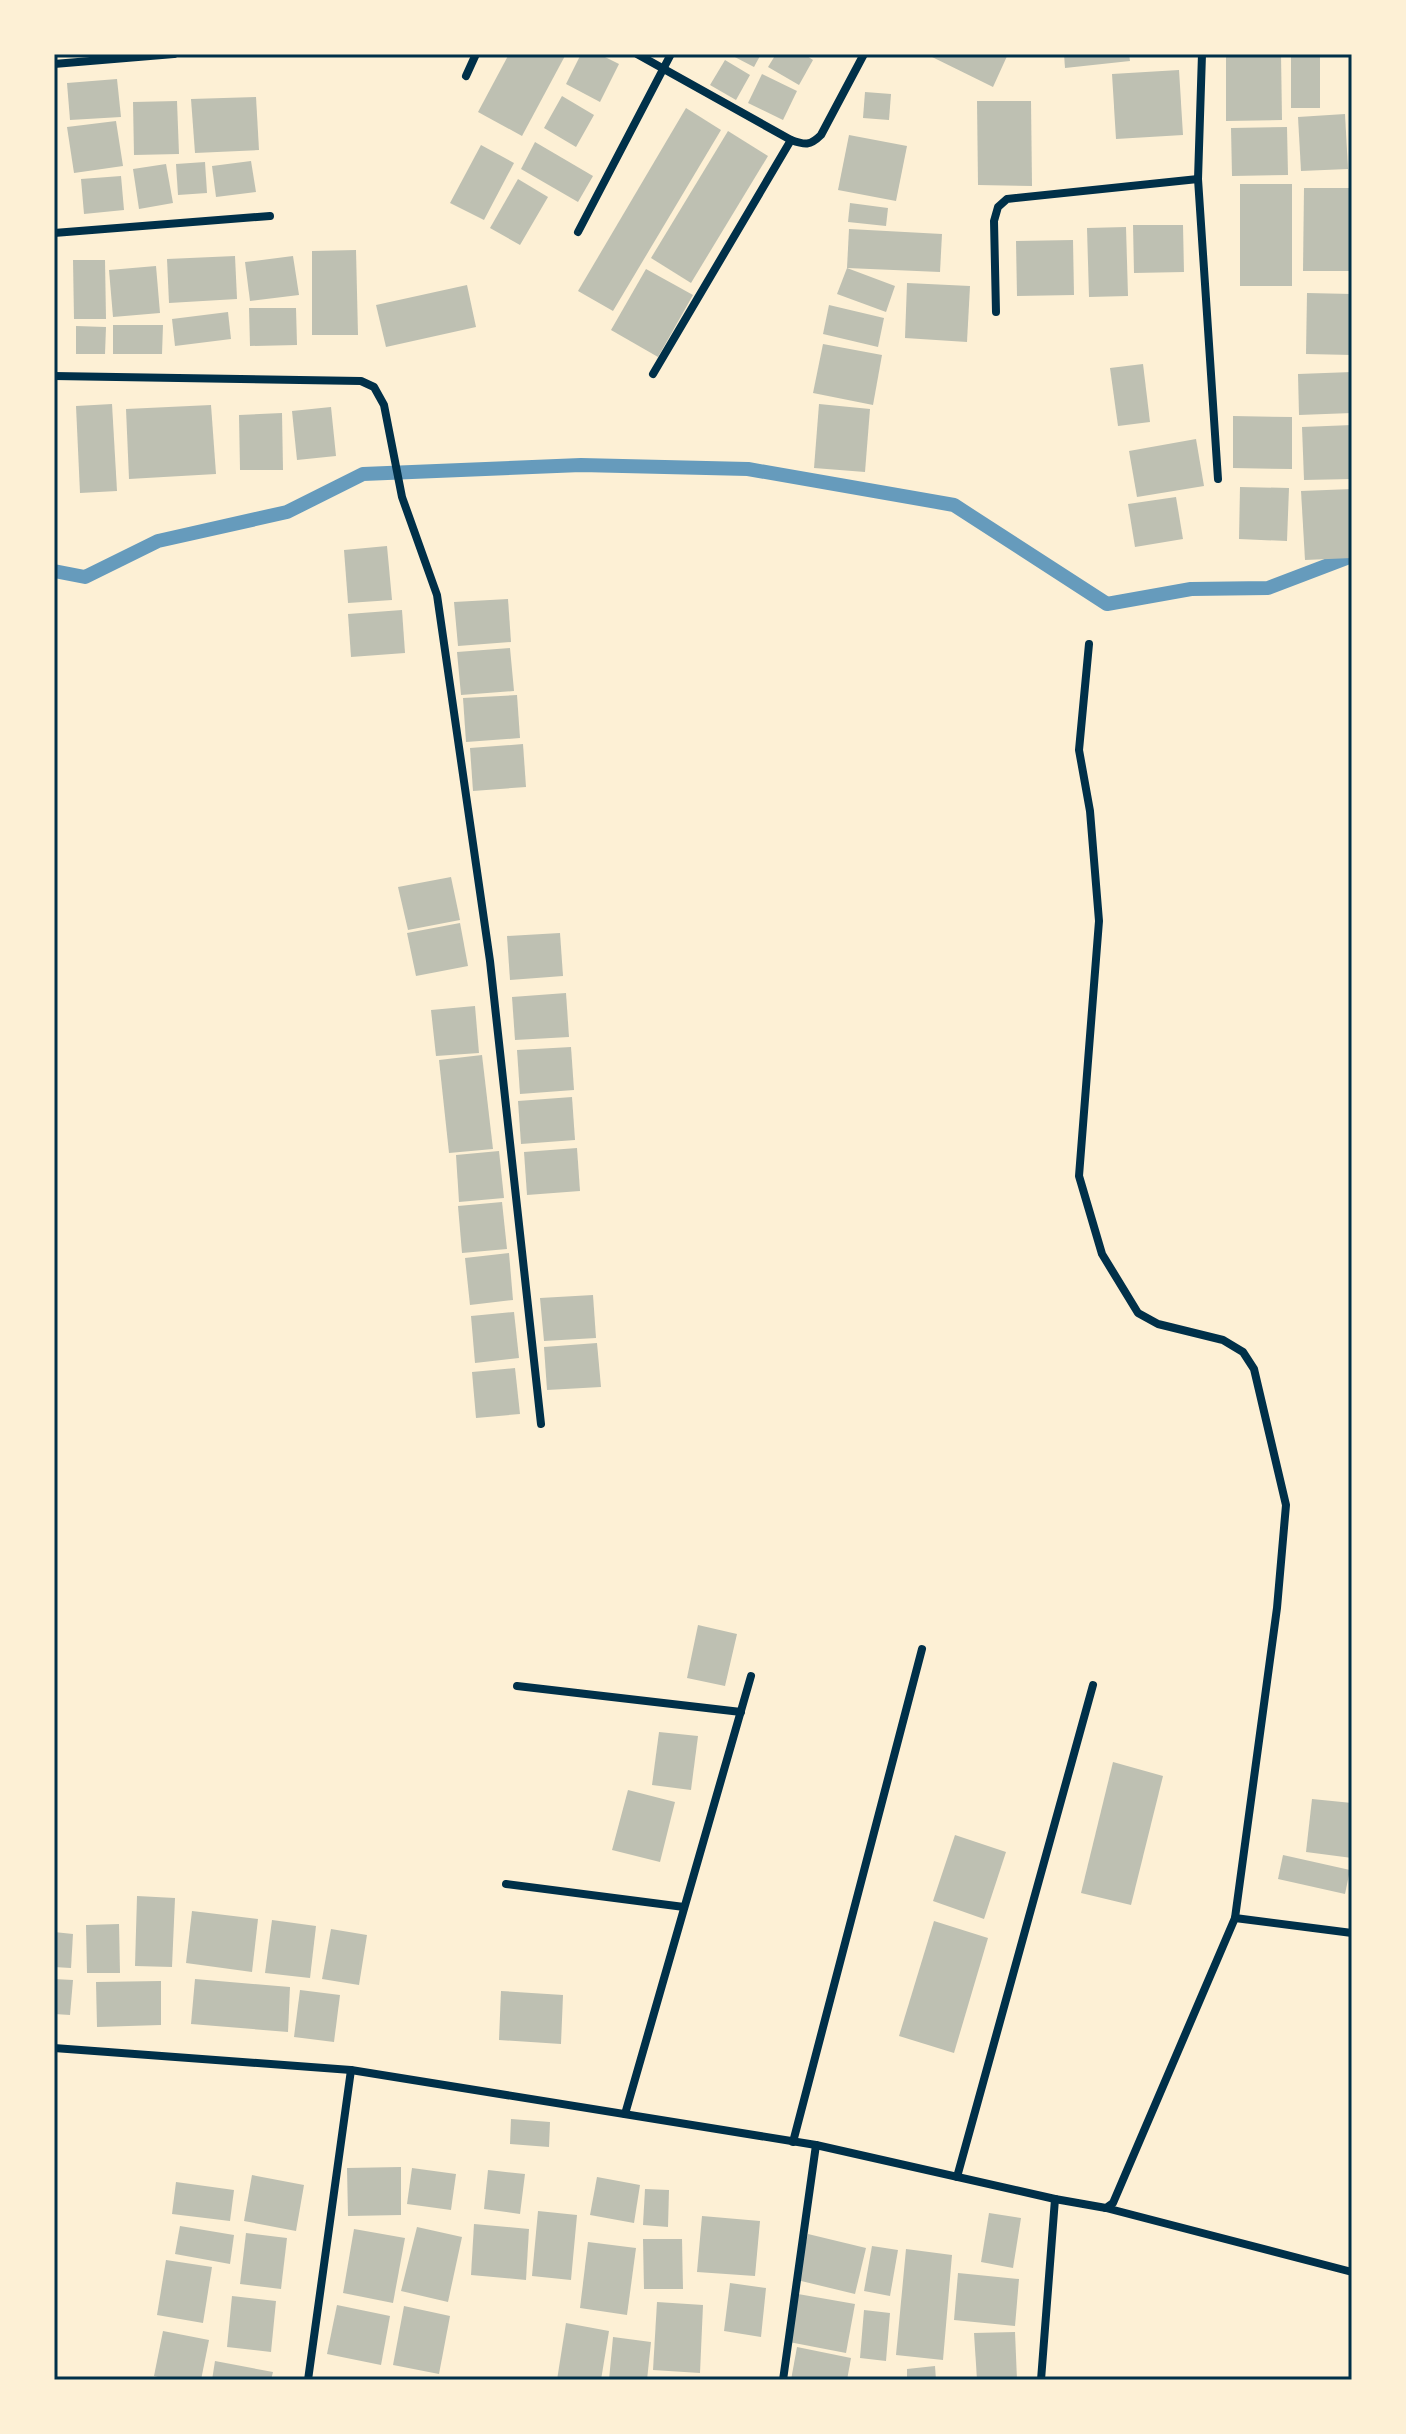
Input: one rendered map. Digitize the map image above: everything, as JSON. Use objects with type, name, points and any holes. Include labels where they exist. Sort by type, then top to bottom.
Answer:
[{"type":"street","points":[[54,64],[174,54]]},
{"type":"street","points":[[466,76],[476,54]]},
{"type":"street","points":[[637,54],[805,146],[814,143],[821,135],[864,54]]},
{"type":"street","points":[[578,232],[671,54]]},
{"type":"street","points":[[1202,54],[1198,179],[1218,479]]},
{"type":"street","points":[[653,374],[791,140]]},
{"type":"street","points":[[996,312],[994,221],[998,207],[1007,199],[1198,179]]},
{"type":"street","points":[[54,233],[270,216]]},
{"type":"street","points":[[54,376],[361,381],[374,387],[384,405],[402,497],[437,595],[490,961],[541,1424]]},
{"type":"street","points":[[1089,644],[1079,750],[1090,811],[1099,921],[1079,1176],[1102,1254],[1138,1313],[1158,1324],[1223,1340],[1243,1352],[1254,1369],[1286,1505],[1277,1608],[1235,1918],[1119,2194],[1106,2208]]},
{"type":"street","points":[[793,2142],[922,1649]]},
{"type":"street","points":[[625,2114],[751,1676]]},
{"type":"street","points":[[957,2177],[1093,1685]]},
{"type":"street","points":[[517,1686],[741,1712]]},
{"type":"street","points":[[506,1884],[684,1907]]},
{"type":"street","points":[[1235,1918],[1352,1933]]},
{"type":"street","points":[[54,2048],[351,2070],[816,2145],[1106,2208],[1352,2272]]},
{"type":"street","points":[[308,2380],[351,2070]]},
{"type":"street","points":[[783,2380],[816,2145]]},
{"type":"street","points":[[1041,2380],[1055,2199]]},
{"type":"building","points":[[509,54],[566,54],[522,136],[478,112]]},
{"type":"building","points":[[581,54],[599,54],[619,64],[600,102],[566,84]]},
{"type":"building","points":[[729,54],[761,54],[754,67]]},
{"type":"building","points":[[776,54],[804,54],[813,60],[799,85],[768,67]]},
{"type":"building","points":[[926,54],[1008,54],[993,87]]},
{"type":"building","points":[[1064,54],[1129,54],[1130,61],[1065,68]]},
{"type":"building","points":[[1226,54],[1281,54],[1282,120],[1226,121]]},
{"type":"building","points":[[1291,55],[1320,55],[1320,108],[1291,108]]},
{"type":"building","points":[[725,60],[750,75],[736,100],[710,85]]},
{"type":"building","points":[[1179,70],[1183,135],[1116,139],[1112,74]]},
{"type":"building","points":[[762,74],[797,91],[783,120],[748,103]]},
{"type":"building","points":[[117,79],[121,117],[70,120],[67,83]]},
{"type":"building","points":[[865,92],[891,94],[889,120],[863,118]]},
{"type":"building","points":[[562,96],[594,115],[576,147],[544,128]]},
{"type":"building","points":[[256,97],[259,150],[195,153],[191,99]]},
{"type":"building","points":[[177,101],[179,154],[134,155],[133,102]]},
{"type":"building","points":[[977,101],[1031,101],[1032,186],[978,185]]},
{"type":"building","points":[[686,108],[721,130],[613,311],[578,291]]},
{"type":"building","points":[[1345,114],[1348,169],[1301,171],[1298,117]]},
{"type":"building","points":[[116,121],[123,166],[74,173],[67,127]]},
{"type":"building","points":[[1287,127],[1288,175],[1232,176],[1231,128]]},
{"type":"building","points":[[728,131],[768,156],[691,283],[651,258]]},
{"type":"building","points":[[849,135],[907,146],[896,201],[838,190]]},
{"type":"building","points":[[535,142],[593,176],[578,202],[521,169]]},
{"type":"building","points":[[481,145],[514,163],[484,220],[450,203]]},
{"type":"building","points":[[251,161],[256,192],[216,197],[212,166]]},
{"type":"building","points":[[205,162],[207,193],[178,195],[176,164]]},
{"type":"building","points":[[166,164],[173,203],[139,209],[133,169]]},
{"type":"building","points":[[121,176],[124,210],[84,214],[81,179]]},
{"type":"building","points":[[518,179],[548,197],[520,245],[490,228]]},
{"type":"building","points":[[1240,184],[1292,184],[1292,286],[1240,286]]},
{"type":"building","points":[[1304,188],[1352,188],[1352,271],[1303,271]]},
{"type":"building","points":[[850,203],[888,208],[886,226],[848,222]]},
{"type":"building","points":[[1133,225],[1183,225],[1184,272],[1134,273]]},
{"type":"building","points":[[1126,227],[1128,296],[1089,297],[1087,228]]},
{"type":"building","points":[[849,229],[942,234],[940,272],[847,268]]},
{"type":"building","points":[[1073,240],[1074,295],[1017,296],[1016,241]]},
{"type":"building","points":[[356,250],[358,335],[312,335],[312,251]]},
{"type":"building","points":[[235,256],[237,299],[169,303],[167,259]]},
{"type":"building","points":[[293,256],[299,295],[250,301],[245,262]]},
{"type":"building","points":[[73,260],[105,260],[106,319],[74,319]]},
{"type":"building","points":[[156,266],[160,313],[113,317],[109,270]]},
{"type":"building","points":[[847,268],[895,286],[886,312],[837,294]]},
{"type":"building","points":[[646,269],[693,295],[658,357],[611,330]]},
{"type":"building","points":[[907,283],[970,286],[967,342],[905,338]]},
{"type":"building","points":[[467,285],[476,327],[386,347],[376,305]]},
{"type":"building","points":[[1307,293],[1352,294],[1352,355],[1306,354]]},
{"type":"building","points":[[829,305],[884,318],[878,347],[823,334]]},
{"type":"building","points":[[249,308],[296,308],[297,345],[250,346]]},
{"type":"building","points":[[228,312],[231,339],[175,346],[172,319]]},
{"type":"building","points":[[113,325],[163,325],[162,354],[113,354]]},
{"type":"building","points":[[76,326],[106,327],[105,354],[76,354]]},
{"type":"building","points":[[823,344],[882,355],[873,405],[813,393]]},
{"type":"building","points":[[1143,364],[1150,422],[1118,426],[1110,368]]},
{"type":"building","points":[[1352,372],[1352,413],[1299,415],[1298,374]]},
{"type":"building","points":[[112,404],[117,491],[80,493],[76,406]]},
{"type":"building","points":[[819,404],[870,409],[865,472],[814,468]]},
{"type":"building","points":[[211,405],[216,474],[129,479],[126,409]]},
{"type":"building","points":[[331,407],[336,456],[297,460],[292,411]]},
{"type":"building","points":[[282,413],[283,470],[240,470],[239,415]]},
{"type":"building","points":[[1233,416],[1292,417],[1292,469],[1233,468]]},
{"type":"building","points":[[1352,425],[1352,479],[1304,480],[1302,427]]},
{"type":"building","points":[[1196,439],[1204,486],[1137,497],[1129,451]]},
{"type":"building","points":[[1240,487],[1289,488],[1287,541],[1239,539]]},
{"type":"building","points":[[1352,489],[1352,558],[1305,560],[1301,491]]},
{"type":"building","points":[[1176,497],[1183,539],[1135,547],[1128,504]]},
{"type":"building","points":[[387,546],[392,600],[348,603],[344,550]]},
{"type":"building","points":[[508,599],[511,642],[458,646],[454,602]]},
{"type":"building","points":[[402,610],[405,653],[351,657],[348,614]]},
{"type":"building","points":[[510,648],[514,691],[461,695],[457,652]]},
{"type":"building","points":[[517,695],[520,738],[466,742],[463,698]]},
{"type":"building","points":[[523,744],[526,787],[473,791],[470,748]]},
{"type":"building","points":[[451,877],[460,920],[408,930],[398,887]]},
{"type":"building","points":[[460,923],[468,966],[416,976],[407,933]]},
{"type":"building","points":[[560,933],[563,976],[510,980],[507,936]]},
{"type":"building","points":[[566,993],[569,1037],[515,1040],[512,997]]},
{"type":"building","points":[[475,1006],[479,1053],[436,1056],[431,1010]]},
{"type":"building","points":[[571,1047],[574,1090],[520,1094],[517,1050]]},
{"type":"building","points":[[482,1055],[493,1149],[449,1153],[439,1060]]},
{"type":"building","points":[[572,1097],[575,1140],[521,1144],[518,1101]]},
{"type":"building","points":[[577,1148],[580,1191],[527,1195],[524,1152]]},
{"type":"building","points":[[499,1151],[504,1198],[459,1202],[456,1155]]},
{"type":"building","points":[[502,1202],[507,1249],[462,1253],[458,1206]]},
{"type":"building","points":[[509,1253],[513,1300],[470,1305],[465,1258]]},
{"type":"building","points":[[593,1295],[596,1338],[544,1341],[540,1298]]},
{"type":"building","points":[[514,1312],[519,1358],[475,1363],[471,1316]]},
{"type":"building","points":[[597,1343],[601,1387],[547,1390],[544,1347]]},
{"type":"building","points":[[515,1368],[520,1414],[476,1418],[472,1372]]},
{"type":"building","points":[[698,1625],[737,1634],[725,1686],[687,1678]]},
{"type":"building","points":[[659,1732],[698,1736],[691,1790],[652,1785]]},
{"type":"building","points":[[1113,1762],[1163,1776],[1131,1905],[1081,1893]]},
{"type":"building","points":[[628,1790],[675,1802],[660,1862],[612,1850]]},
{"type":"building","points":[[1312,1799],[1352,1803],[1352,1858],[1306,1852]]},
{"type":"building","points":[[955,1835],[1006,1852],[984,1919],[933,1901]]},
{"type":"building","points":[[1283,1855],[1350,1870],[1345,1894],[1278,1879]]},
{"type":"building","points":[[137,1896],[175,1898],[172,1967],[135,1966]]},
{"type":"building","points":[[192,1911],[258,1919],[252,1972],[186,1963]]},
{"type":"building","points":[[272,1920],[316,1926],[310,1978],[265,1973]]},
{"type":"building","points":[[934,1921],[988,1938],[954,2053],[899,2036]]},
{"type":"building","points":[[119,1924],[120,1973],[87,1973],[86,1925]]},
{"type":"building","points":[[331,1929],[367,1935],[359,1985],[322,1979]]},
{"type":"building","points":[[54,1932],[73,1934],[71,1968],[54,1967]]},
{"type":"building","points":[[54,1979],[73,1980],[70,2015],[54,2014]]},
{"type":"building","points":[[195,1979],[290,1987],[288,2032],[191,2024]]},
{"type":"building","points":[[161,1981],[161,2025],[97,2027],[96,1982]]},
{"type":"building","points":[[300,1990],[340,1995],[334,2042],[294,2037]]},
{"type":"building","points":[[501,1991],[563,1995],[561,2044],[499,2040]]},
{"type":"building","points":[[511,2119],[550,2122],[549,2147],[510,2144]]},
{"type":"building","points":[[401,2167],[401,2215],[348,2216],[347,2168]]},
{"type":"building","points":[[412,2168],[456,2174],[451,2210],[407,2204]]},
{"type":"building","points":[[488,2170],[525,2174],[520,2214],[484,2209]]},
{"type":"building","points":[[252,2175],[304,2185],[296,2231],[244,2221]]},
{"type":"building","points":[[597,2177],[640,2185],[634,2223],[590,2215]]},
{"type":"building","points":[[176,2182],[234,2190],[230,2221],[172,2214]]},
{"type":"building","points":[[645,2189],[669,2190],[668,2227],[643,2225]]},
{"type":"building","points":[[538,2211],[577,2215],[571,2280],[532,2276]]},
{"type":"building","points":[[989,2213],[1021,2218],[1013,2268],[981,2262]]},
{"type":"building","points":[[702,2216],[760,2221],[755,2276],[697,2272]]},
{"type":"building","points":[[474,2224],[529,2229],[526,2280],[471,2275]]},
{"type":"building","points":[[180,2226],[234,2235],[230,2264],[175,2254]]},
{"type":"building","points":[[417,2227],[462,2237],[448,2302],[401,2291]]},
{"type":"building","points":[[354,2229],[405,2238],[393,2303],[343,2293]]},
{"type":"building","points":[[246,2233],[287,2238],[281,2289],[240,2284]]},
{"type":"building","points":[[808,2234],[866,2248],[855,2294],[797,2280]]},
{"type":"building","points":[[643,2239],[682,2239],[683,2289],[644,2289]]},
{"type":"building","points":[[588,2242],[636,2248],[627,2315],[580,2308]]},
{"type":"building","points":[[872,2246],[898,2250],[890,2296],[864,2291]]},
{"type":"building","points":[[906,2249],[952,2255],[943,2360],[896,2355]]},
{"type":"building","points":[[166,2260],[212,2267],[203,2323],[157,2315]]},
{"type":"building","points":[[958,2273],[1019,2279],[1015,2326],[954,2320]]},
{"type":"building","points":[[730,2283],[766,2288],[761,2337],[724,2331]]},
{"type":"building","points":[[798,2294],[855,2304],[846,2353],[789,2342]]},
{"type":"building","points":[[232,2296],[276,2301],[271,2352],[227,2347]]},
{"type":"building","points":[[657,2302],[703,2305],[700,2373],[653,2370]]},
{"type":"building","points":[[337,2305],[390,2316],[381,2365],[327,2354]]},
{"type":"building","points":[[404,2306],[450,2316],[439,2374],[393,2365]]},
{"type":"building","points":[[864,2310],[890,2313],[886,2361],[860,2358]]},
{"type":"building","points":[[566,2323],[609,2331],[601,2380],[557,2380]]},
{"type":"building","points":[[163,2331],[209,2340],[201,2380],[170,2380],[154,2376]]},
{"type":"building","points":[[1015,2332],[1017,2380],[977,2380],[974,2333]]},
{"type":"building","points":[[613,2337],[651,2342],[647,2380],[609,2380]]},
{"type":"building","points":[[797,2347],[851,2358],[847,2380],[791,2380]]},
{"type":"building","points":[[215,2361],[273,2372],[271,2380],[212,2380]]},
{"type":"building","points":[[935,2366],[936,2380],[907,2380],[907,2369]]},
{"type":"waterway","points":[[54,571],[85,577],[158,541],[287,512],[363,474],[581,465],[748,469],[954,505],[1107,604],[1191,589],[1268,588],[1352,556]]}]
